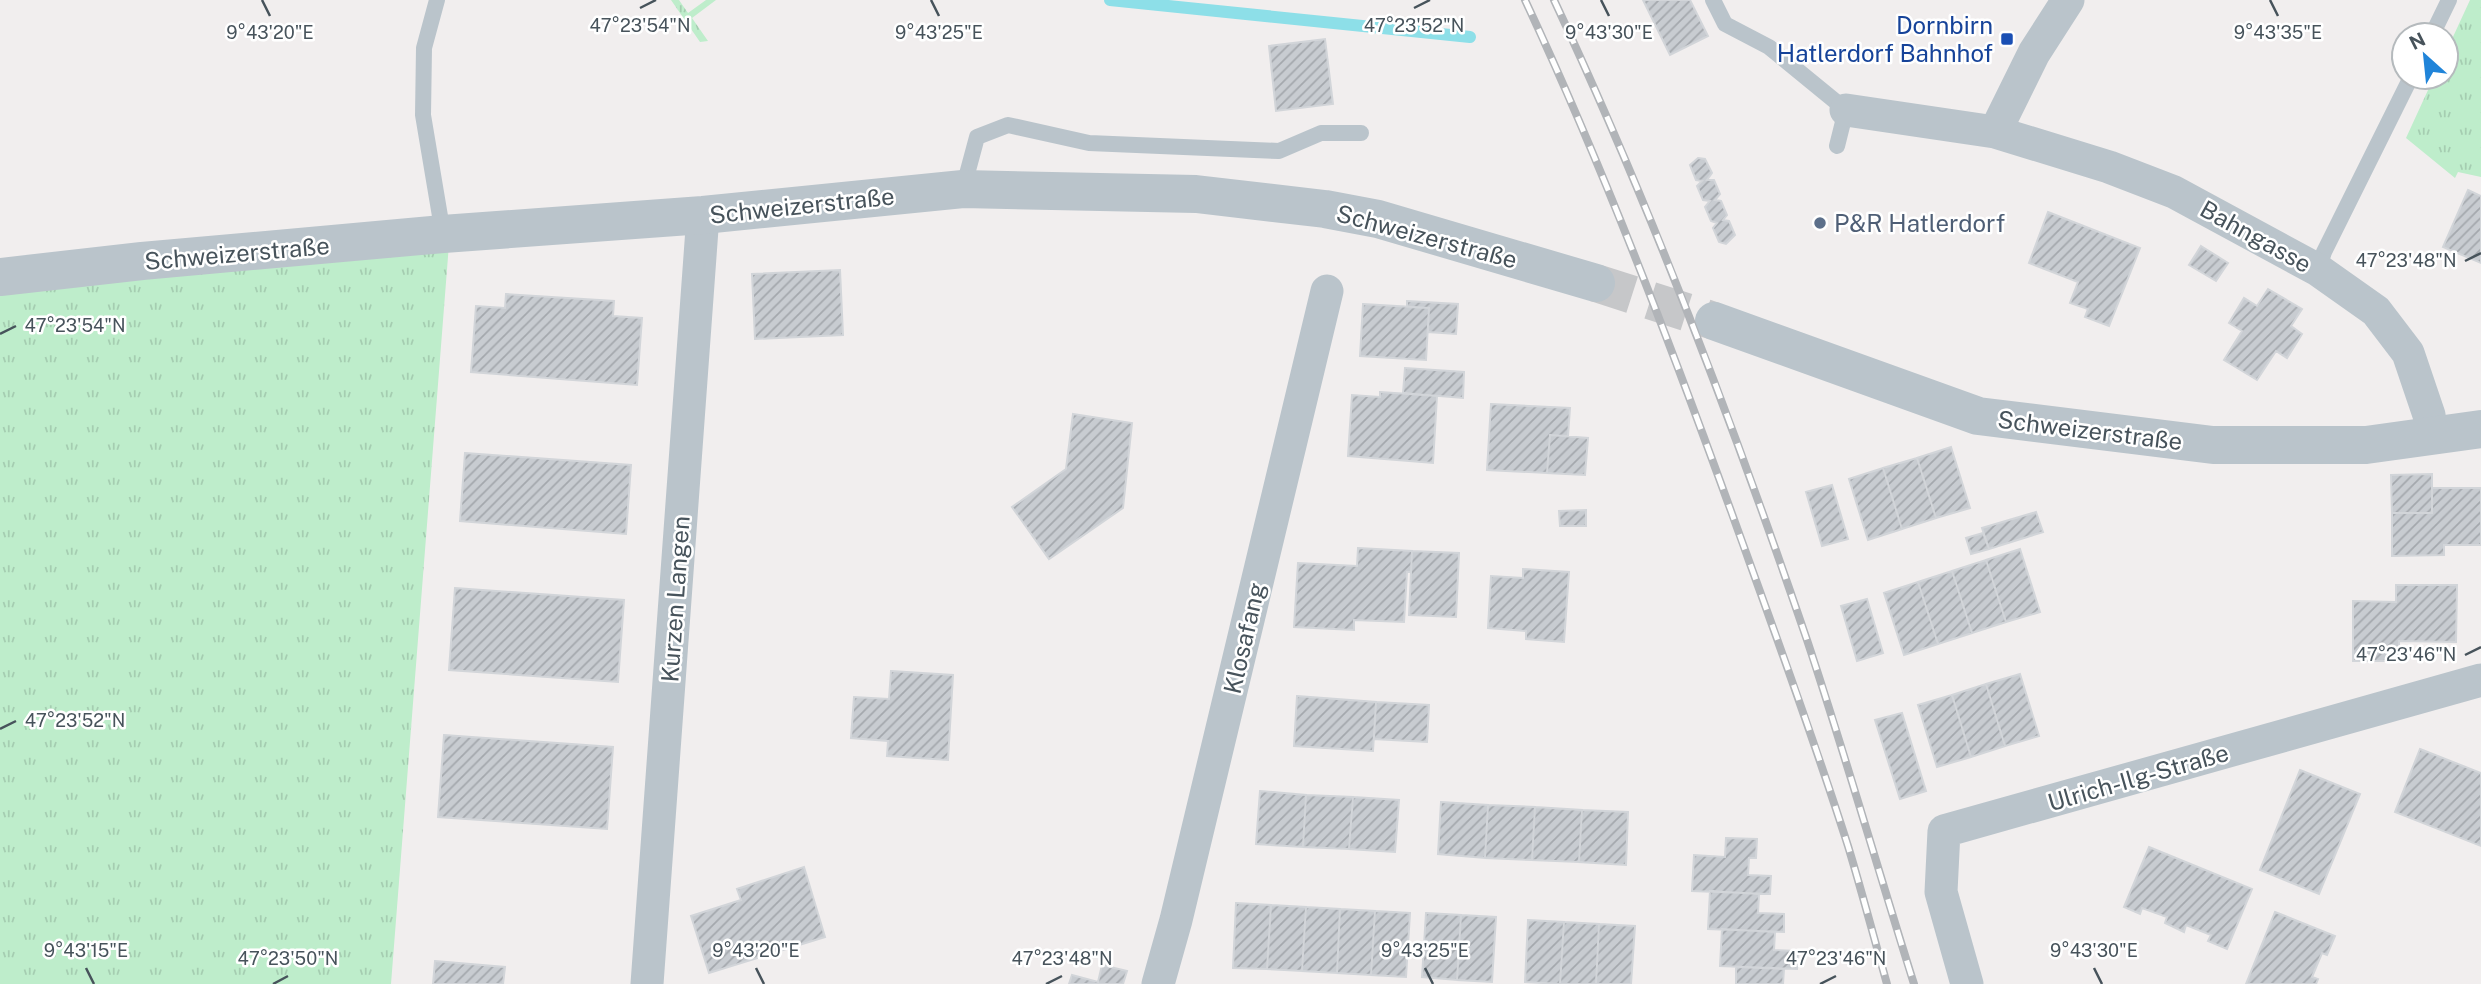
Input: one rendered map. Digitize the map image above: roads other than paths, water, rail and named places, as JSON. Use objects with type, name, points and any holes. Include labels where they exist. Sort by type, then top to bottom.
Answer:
[{"type":"street","points":[[1995,132],[2034,53],[2068,0]]},
{"type":"street","name":"Bahngasse","points":[[1846,110],[1995,132],[2109,167],[2160,186],[2318,270],[2376,311],[2408,352],[2429,415],[2432,437]]},
{"type":"street","name":"Schweizerstraße","points":[[0,277],[142,261],[443,234],[703,215],[963,189],[1196,194],[1325,209],[1378,219],[1596,283]]},
{"type":"street","name":"Kurzen Langen","points":[[647,984],[703,215]]},
{"type":"street","name":"Klosafang","points":[[1158,984],[1327,291]]},
{"type":"street","name":"Schweizerstraße","points":[[1714,321],[1979,416],[2213,445],[2366,445],[2481,429]]},
{"type":"street","name":"Ulrich-Ilg-Straße","points":[[1967,984],[1941,892],[1944,831],[2481,680]]},
{"type":"lane","points":[[437,0],[424,48],[423,115],[443,234]]},
{"type":"lane","points":[[1713,0],[1725,24],[1769,47],[1846,110],[1837,146]]},
{"type":"lane","points":[[2439,21],[2449,0]]},
{"type":"lane","points":[[2318,270],[2324,252],[2404,91]]},
{"type":"lane","points":[[963,189],[977,137],[1008,125],[1090,143],[1279,151],[1321,134],[1362,133]]},
{"type":"waterway","points":[[1110,0],[1470,37]]},
{"type":"tunnel","points":[[1596,283],[1714,321]]},
{"type":"railway","points":[[1525,0],[1608,189],[1707,446],[1834,804],[1887,984]]},
{"type":"railway","points":[[1554,0],[1657,236],[1750,478],[1821,683],[1914,984]]},
{"type":"place","name":"Dornbirn Hatlerdorf Bahnhof","points":[[2007,39]]},
{"type":"place","name":"P&R Hatlerdorf","points":[[1820,223]]}]
